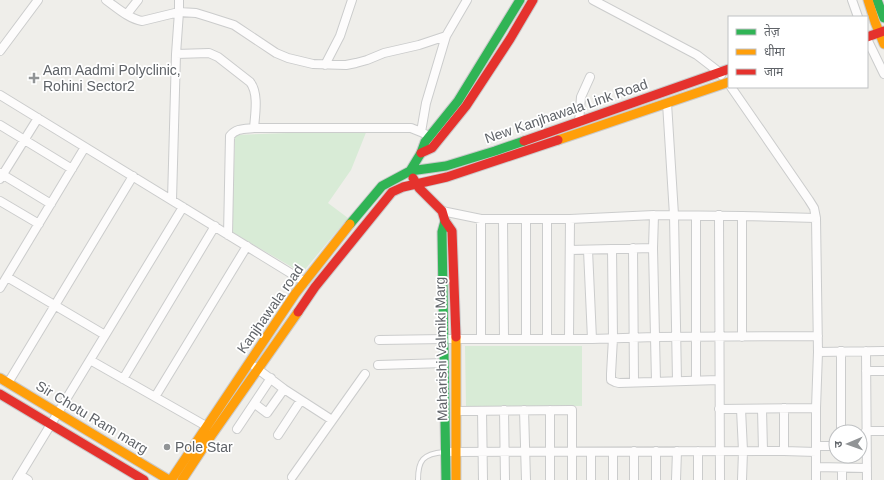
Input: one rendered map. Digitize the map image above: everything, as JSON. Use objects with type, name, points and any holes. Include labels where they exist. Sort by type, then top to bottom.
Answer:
[{"type":"main road","points":[[415,184],[410,171],[421,153],[432,148],[432,140],[458,101],[520,0]]},
{"type":"main road","points":[[432,140],[466,106],[510,39],[533,0]]},
{"type":"main road","points":[[868,0],[878,20],[884,44]]},
{"type":"main road","points":[[877,0],[878,20]]},
{"type":"main road","points":[[868,38],[882,32]]},
{"type":"main road","name":"New Kanjhawala Link Road","points":[[410,171],[446,166],[579,122],[728,69]]},
{"type":"main road","name":"New Kanjhawala Link Road","points":[[415,184],[447,177],[667,103],[728,84]]},
{"type":"main road","name":"Kanjhawala road","points":[[170,480],[295,294],[350,224],[380,189],[392,180],[410,171]]},
{"type":"main road","name":"Maharishi Valmiki Marg","points":[[415,184],[442,211],[445,221],[452,231],[456,339],[456,480]]},
{"type":"main road","name":"Kanjhawala road","points":[[182,480],[315,287],[390,194],[397,189],[415,184]]},
{"type":"main road","name":"Maharishi Valmiki Marg","points":[[445,221],[442,232],[446,480]]},
{"type":"main road","name":"Sir Chotu Ram marg","points":[[4,380],[170,480]]},
{"type":"main road","points":[[445,384],[456,384]]},
{"type":"main road","name":"Sir Chotu Ram marg","points":[[0,395],[144,480]]},
{"type":"street","points":[[0,51],[38,0]]},
{"type":"street","points":[[107,0],[127,14],[137,20],[142,21],[179,12],[196,13],[234,25],[276,53],[288,58],[313,64],[346,65],[356,63],[384,53],[419,45],[446,36]]},
{"type":"street","points":[[127,14],[138,0]]},
{"type":"street","points":[[172,200],[176,54],[179,12],[178,0]]},
{"type":"street","points":[[325,64],[340,36],[352,0]]},
{"type":"street","points":[[422,132],[426,103],[446,36],[467,0]]},
{"type":"street","points":[[593,0],[697,55],[719,72],[728,83]]},
{"type":"street","points":[[852,0],[858,16]]},
{"type":"street","points":[[868,40],[884,74]]},
{"type":"street","points":[[176,54],[209,53],[218,57],[250,82],[254,86],[255,94],[254,128]]},
{"type":"street","points":[[579,122],[581,97],[590,77]]},
{"type":"street","points":[[732,88],[814,208],[816,218],[818,336],[816,480]]},
{"type":"street","points":[[0,95],[305,282]]},
{"type":"street","points":[[667,103],[674,215],[677,381]]},
{"type":"street","points":[[38,118],[1,176],[51,204]]},
{"type":"street","points":[[0,125],[72,169]]},
{"type":"street","points":[[228,234],[230,136],[237,130],[254,128],[411,128],[422,132],[432,140]]},
{"type":"street","points":[[0,288],[85,147]]},
{"type":"street","points":[[4,380],[55,305],[133,176]]},
{"type":"street","points":[[0,200],[39,224]]},
{"type":"street","points":[[28,480],[19,477],[183,207]]},
{"type":"street","points":[[442,211],[481,219],[570,219],[654,215],[719,215],[816,218]]},
{"type":"street","points":[[654,215],[656,381]]},
{"type":"street","points":[[719,215],[718,337],[720,480]]},
{"type":"street","points":[[696,216],[696,380]]},
{"type":"street","points":[[742,216],[742,337]]},
{"type":"street","points":[[481,219],[481,339]]},
{"type":"street","points":[[503,219],[504,339]]},
{"type":"street","points":[[526,219],[526,338]]},
{"type":"street","points":[[547,219],[548,338]]},
{"type":"street","points":[[569,338],[570,219]]},
{"type":"street","points":[[123,379],[215,226]]},
{"type":"street","points":[[155,397],[247,246]]},
{"type":"street","points":[[633,248],[634,382]]},
{"type":"street","points":[[570,250],[654,248]]},
{"type":"street","points":[[612,249],[613,338],[611,380],[615,382],[634,382],[719,380]]},
{"type":"street","points":[[588,250],[592,339]]},
{"type":"street","points":[[7,277],[105,335]]},
{"type":"street","points":[[379,340],[818,336]]},
{"type":"street","points":[[841,351],[842,424]]},
{"type":"street","points":[[866,351],[866,424]]},
{"type":"street","points":[[818,352],[884,351]]},
{"type":"street","points":[[90,360],[206,426]]},
{"type":"street","points":[[249,363],[284,389],[332,420]]},
{"type":"street","points":[[378,365],[445,363]]},
{"type":"street","points":[[866,371],[884,371]]},
{"type":"street","points":[[292,477],[364,374]]},
{"type":"street","points":[[237,429],[271,378]]},
{"type":"street","points":[[254,404],[267,413],[284,389]]},
{"type":"street","points":[[278,435],[301,400]]},
{"type":"street","points":[[784,408],[784,451]]},
{"type":"street","points":[[719,409],[816,408]]},
{"type":"street","points":[[741,409],[743,451],[742,480]]},
{"type":"street","points":[[762,409],[763,451]]},
{"type":"street","points":[[504,410],[505,480]]},
{"type":"street","points":[[524,410],[526,480]]},
{"type":"street","points":[[550,410],[550,480]]},
{"type":"street","points":[[456,411],[572,410],[572,480]]},
{"type":"street","points":[[482,411],[484,480]]},
{"type":"street","points":[[868,431],[884,431]]},
{"type":"street","points":[[446,452],[784,451],[828,447]]},
{"type":"street","points":[[634,451],[634,480]]},
{"type":"street","points":[[656,451],[656,480]]},
{"type":"street","points":[[676,480],[677,451]]},
{"type":"street","points":[[698,451],[698,480]]},
{"type":"street","points":[[591,452],[591,480]]},
{"type":"street","points":[[613,452],[613,480]]},
{"type":"street","points":[[866,464],[867,480]]},
{"type":"street","points":[[816,467],[867,468]]},
{"type":"street","points":[[842,468],[842,480]]},
{"type":"lane","points":[[418,480],[418,468],[421,461],[427,456],[446,452]]},
{"type":"green space","points":[[367,130],[351,170],[328,203],[348,218],[302,273],[232,232],[235,135]]},
{"type":"green space","points":[[465,346],[582,346],[582,406],[466,406]]},
{"type":"traffic: fast","points":[[410,171],[421,153],[425,142],[458,101],[520,0]]},
{"type":"traffic: fast","points":[[877,0],[884,18]]},
{"type":"traffic: fast","points":[[350,224],[382,186],[410,171],[446,166],[524,141]]},
{"type":"traffic: fast","points":[[445,221],[442,232],[446,480]]},
{"type":"traffic: slow","points":[[868,0],[884,44]]},
{"type":"traffic: slow","points":[[558,140],[728,82]]},
{"type":"traffic: slow","points":[[171,480],[295,294],[350,224]]},
{"type":"traffic: slow","points":[[182,480],[298,312]]},
{"type":"traffic: slow","points":[[456,337],[456,480]]},
{"type":"traffic: slow","points":[[0,378],[169,480]]},
{"type":"traffic: jam","points":[[421,153],[432,148],[466,106],[510,39],[533,0]]},
{"type":"traffic: jam","points":[[868,37],[884,31]]},
{"type":"traffic: jam","points":[[524,141],[728,69]]},
{"type":"traffic: jam","points":[[298,312],[315,287],[392,192],[403,187],[447,177],[558,140]]},
{"type":"traffic: jam","points":[[413,178],[419,188],[442,211],[445,221],[452,231],[456,337]]},
{"type":"traffic: jam","points":[[0,394],[144,480]]},
{"type":"place","name":"Aam Aadmi Polyclinic, Rohini Sector2","points":[[34,78]]},
{"type":"place","name":"Pole Star","points":[[167,447]]}]
